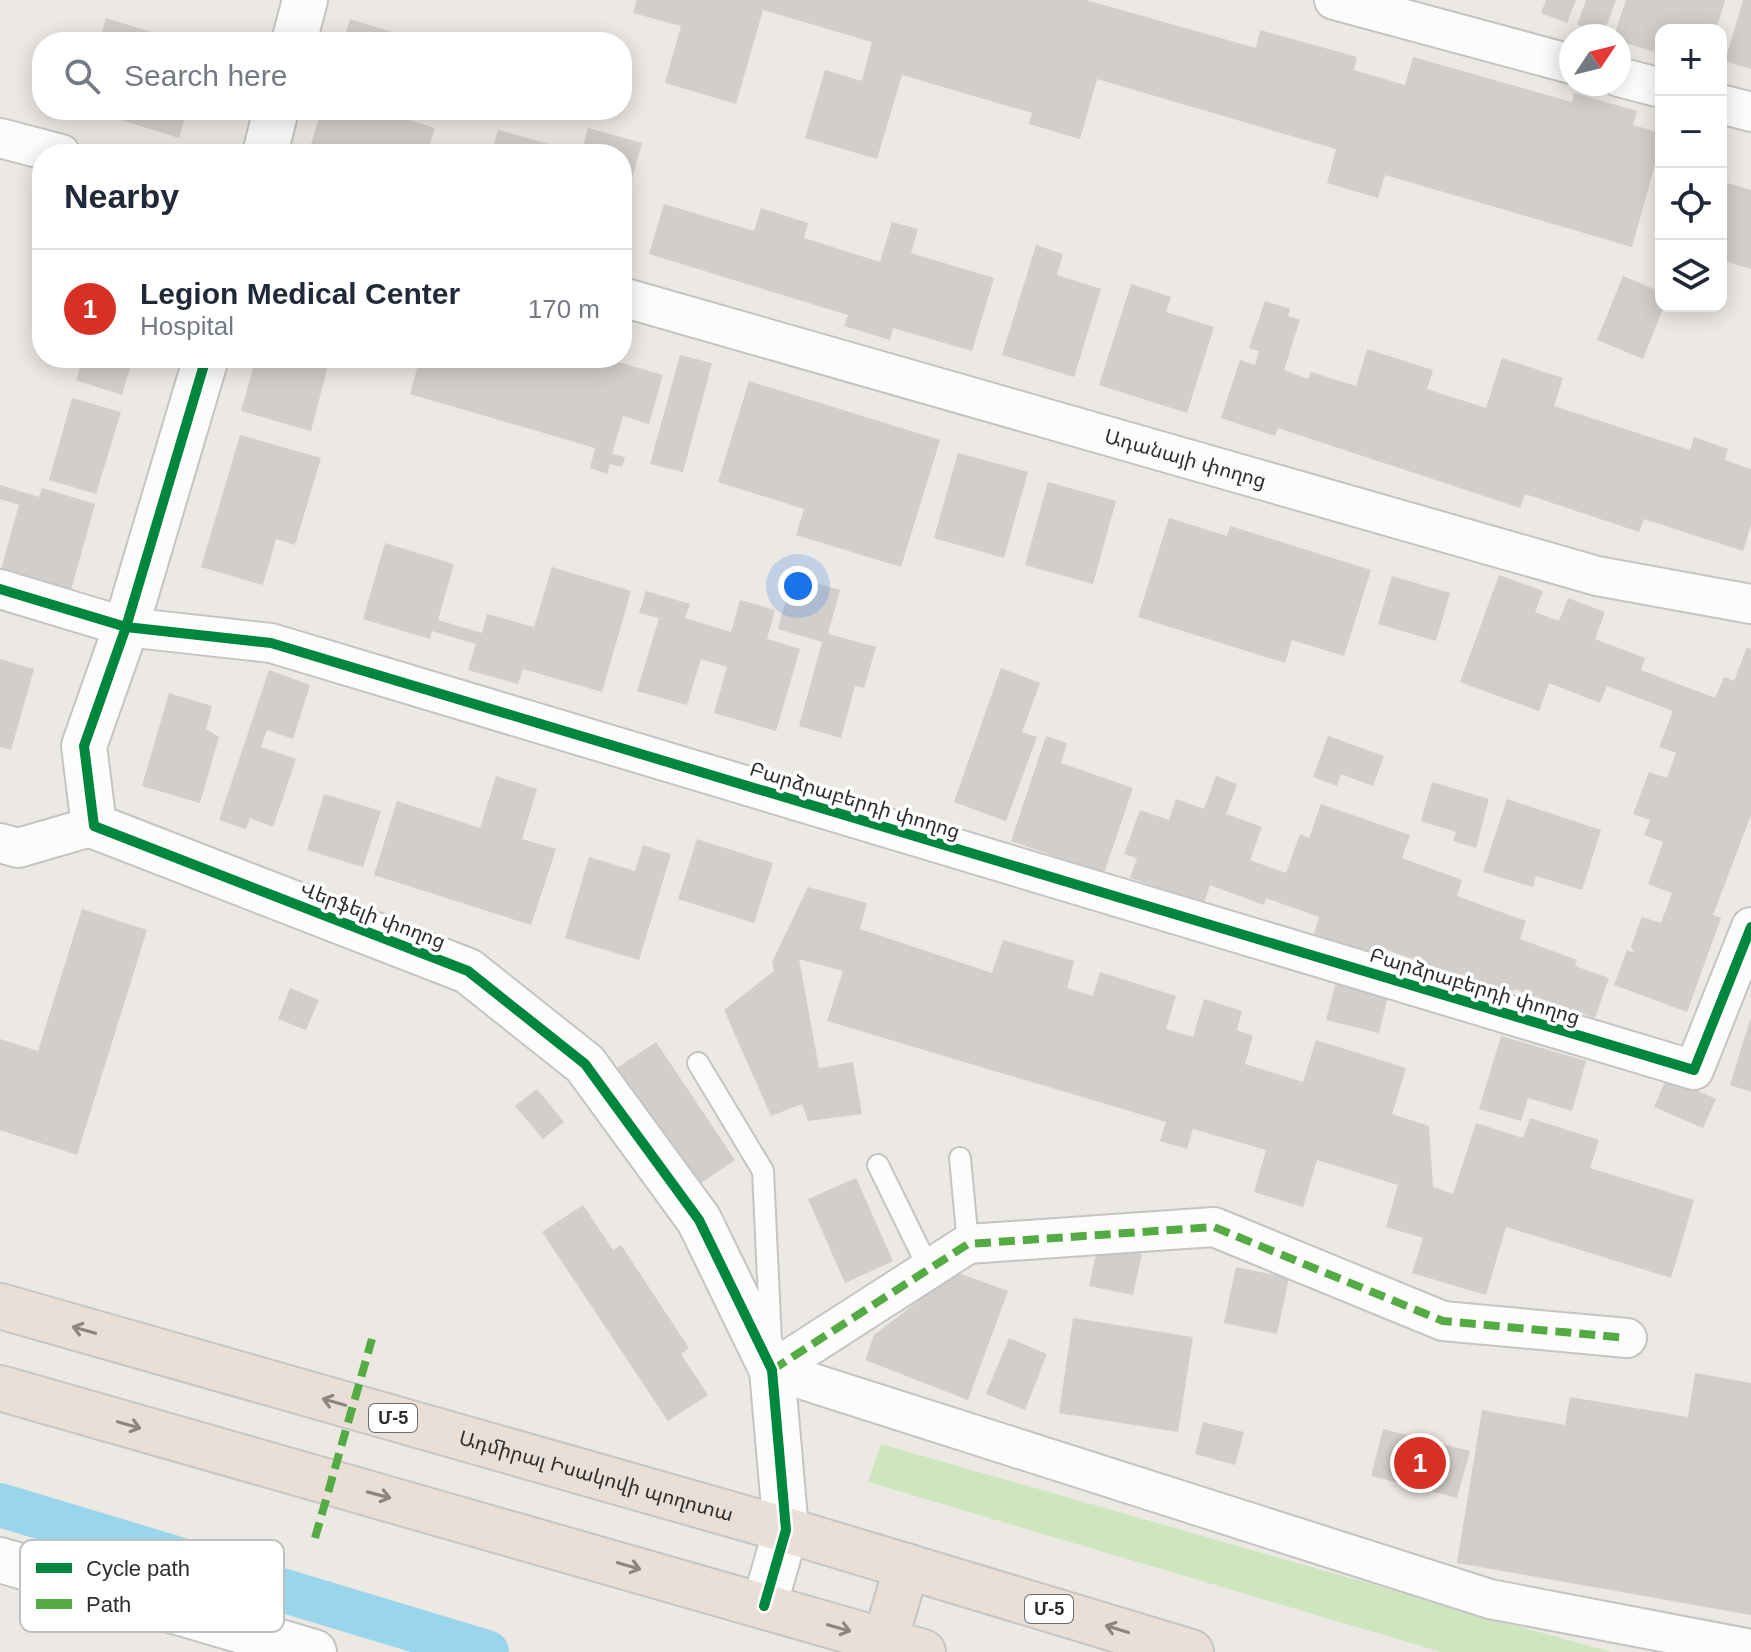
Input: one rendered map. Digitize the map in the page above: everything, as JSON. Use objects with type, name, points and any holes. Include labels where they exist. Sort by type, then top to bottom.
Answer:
[{"type":"highway","name":"Ադմիրալ Իսակովի պողոտա","points":[[0,1306],[786,1530],[1191,1652]]},
{"type":"highway","points":[[0,1388],[904,1646],[907,1566]]},
{"type":"street","points":[[297,32],[305,0]]},
{"type":"street","points":[[1334,0],[1559,61]]},
{"type":"street","points":[[1631,80],[1655,86]]},
{"type":"street","points":[[1727,106],[1751,112]]},
{"type":"street","points":[[268,144],[274,120]]},
{"type":"street","points":[[0,138],[32,146]]},
{"type":"street","name":"Ադանայի փողոց","points":[[632,300],[1597,576],[1751,604]]},
{"type":"street","points":[[6,846],[94,826],[84,746],[126,627],[203,368]]},
{"type":"street","name":"Բարձրաբերդի փողոց","points":[[0,589],[126,627],[271,643],[1694,1070],[1751,927]]},
{"type":"street","name":"Վերֆելի փողոց","points":[[94,826],[468,971],[495,989],[585,1064],[699,1220],[772,1370],[786,1530]]},
{"type":"street","points":[[772,1370],[968,1244],[1214,1227],[1443,1321],[1627,1338]]},
{"type":"street","points":[[772,1370],[1490,1599],[1751,1649]]},
{"type":"street","points":[[764,1606],[786,1530]]},
{"type":"street","points":[[0,1560],[20,1566]]},
{"type":"street","points":[[246,1632],[314,1652]]},
{"type":"lane","points":[[698,1063],[763,1171],[772,1370]]},
{"type":"lane","points":[[960,1158],[968,1244]]},
{"type":"lane","points":[[878,1165],[929,1269]]},
{"type":"green space","points":[[881,1444],[1611,1652],[1441,1652],[868,1482]]},
{"type":"building","points":[[637,0],[1086,0],[1256,48],[1260,30],[1357,57],[1354,70],[1405,85],[1413,57],[1572,102],[1573,96],[1584,96],[1637,111],[1633,125],[1655,131],[1655,165],[1632,247],[1385,175],[1378,198],[1327,183],[1336,149],[1097,79],[1080,139],[1029,124],[1032,113],[902,75],[877,159],[805,138],[825,70],[862,81],[872,42],[763,10],[736,104],[665,83],[681,26],[633,13]]},
{"type":"building","points":[[1546,0],[1576,0],[1567,23],[1541,13]]},
{"type":"building","points":[[1586,0],[1616,0],[1607,24],[1577,24]]},
{"type":"building","points":[[1626,0],[1725,0],[1718,24],[1655,24],[1655,52],[1631,45],[1631,24],[1618,24]]},
{"type":"building","points":[[1743,0],[1751,0],[1751,69],[1727,62]]},
{"type":"building","points":[[106,18],[151,32],[102,32]]},
{"type":"building","points":[[350,19],[392,32],[346,32]]},
{"type":"building","points":[[121,120],[184,120],[179,138]]},
{"type":"building","points":[[318,120],[409,120],[435,128],[430,144],[311,144]]},
{"type":"building","points":[[588,128],[642,143],[632,179],[632,144],[584,144]]},
{"type":"building","points":[[498,130],[549,144],[494,144]]},
{"type":"building","points":[[1727,183],[1751,190],[1751,269],[1727,262]]},
{"type":"building","points":[[664,204],[754,231],[761,208],[808,223],[804,238],[880,262],[892,222],[918,229],[911,253],[994,278],[972,351],[893,328],[890,340],[844,326],[848,315],[649,254]]},
{"type":"building","points":[[1036,245],[1063,254],[1057,275],[1101,289],[1074,377],[1002,355]]},
{"type":"building","points":[[1623,276],[1655,289],[1655,312],[1662,312],[1643,359],[1597,340]]},
{"type":"building","points":[[1131,284],[1171,297],[1166,312],[1214,327],[1187,413],[1099,385]]},
{"type":"building","points":[[1265,301],[1290,309],[1288,316],[1300,320],[1284,370],[1308,379],[1311,372],[1356,386],[1367,349],[1433,370],[1427,389],[1486,408],[1502,358],[1563,378],[1554,406],[1690,450],[1694,437],[1728,449],[1725,460],[1751,469],[1751,525],[1743,551],[1644,519],[1639,532],[1525,494],[1520,508],[1278,428],[1275,436],[1221,418],[1240,360],[1255,365],[1259,351],[1249,348]]},
{"type":"building","points":[[680,355],[712,363],[683,472],[650,464]]},
{"type":"building","points":[[632,366],[663,375],[649,424],[623,416],[612,454],[625,457],[622,467],[610,464],[607,474],[590,468],[595,448],[410,394],[417,368]]},
{"type":"building","points":[[80,368],[130,368],[122,395],[76,380]]},
{"type":"building","points":[[253,368],[327,368],[311,431],[241,411]]},
{"type":"building","points":[[749,381],[940,440],[901,567],[796,535],[804,509],[718,482]]},
{"type":"building","points":[[72,398],[121,412],[96,494],[49,480]]},
{"type":"building","points":[[240,435],[321,458],[295,545],[276,539],[263,585],[201,567]]},
{"type":"building","points":[[958,453],[1028,472],[1004,558],[934,538]]},
{"type":"building","points":[[1048,482],[1116,501],[1093,584],[1025,565]]},
{"type":"building","points":[[0,485],[39,497],[42,488],[95,504],[71,590],[1,569],[19,505],[0,499]]},
{"type":"building","points":[[1169,518],[1227,536],[1230,526],[1371,570],[1344,656],[1292,640],[1285,663],[1138,617]]},
{"type":"building","points":[[385,543],[454,564],[438,620],[482,633],[487,614],[534,627],[552,567],[631,591],[602,692],[523,669],[518,684],[468,670],[476,644],[432,631],[430,639],[363,619]]},
{"type":"building","points":[[1499,575],[1543,591],[1535,612],[1559,621],[1568,598],[1605,612],[1595,639],[1645,658],[1641,670],[1715,698],[1724,677],[1734,681],[1747,647],[1751,649],[1751,815],[1713,915],[1721,918],[1687,1012],[1614,985],[1627,950],[1634,953],[1631,947],[1642,917],[1661,923],[1672,893],[1648,884],[1663,842],[1644,835],[1650,820],[1633,814],[1649,772],[1667,778],[1676,753],[1659,747],[1673,711],[1607,686],[1600,703],[1549,683],[1539,711],[1460,682]]},
{"type":"building","points":[[1392,576],[1450,593],[1436,641],[1378,624]]},
{"type":"building","points":[[792,577],[840,590],[828,634],[876,647],[864,688],[855,686],[841,738],[799,726],[822,642],[778,629]]},
{"type":"building","points":[[646,591],[690,604],[685,618],[731,632],[740,600],[775,610],[767,639],[800,649],[776,731],[714,713],[727,667],[701,659],[687,705],[637,691],[659,618],[639,613]]},
{"type":"building","points":[[0,659],[34,669],[11,750],[0,747]]},
{"type":"building","points":[[1001,668],[1040,683],[1022,732],[1037,737],[1006,821],[954,802]]},
{"type":"building","points":[[269,670],[310,685],[293,739],[267,730],[261,747],[296,759],[273,827],[250,818],[246,829],[219,820]]},
{"type":"building","points":[[169,693],[212,706],[206,729],[219,737],[200,803],[142,786]]},
{"type":"building","points":[[1046,736],[1067,743],[1061,763],[1133,788],[1104,873],[1011,841]]},
{"type":"building","points":[[1328,736],[1384,756],[1373,786],[1341,774],[1337,786],[1313,777]]},
{"type":"building","points":[[496,776],[537,789],[522,839],[556,849],[531,925],[374,875],[397,801],[480,828]]},
{"type":"building","points":[[1216,776],[1237,784],[1226,814],[1262,827],[1250,860],[1286,873],[1300,834],[1309,838],[1321,804],[1410,835],[1402,858],[1462,880],[1457,896],[1526,921],[1520,939],[1577,960],[1575,966],[1609,978],[1595,1018],[1514,989],[1511,995],[1377,946],[1373,956],[1314,934],[1319,917],[1266,898],[1264,905],[1210,885],[1204,903],[1130,878],[1137,858],[1124,854],[1140,810],[1169,820],[1176,799],[1204,809]]},
{"type":"building","points":[[1432,782],[1489,799],[1476,848],[1453,841],[1456,832],[1421,821]]},
{"type":"building","points":[[324,794],[381,811],[363,867],[307,850]]},
{"type":"building","points":[[1507,799],[1601,830],[1582,890],[1536,876],[1533,887],[1483,872]]},
{"type":"building","points":[[697,839],[773,863],[754,923],[678,899]]},
{"type":"building","points":[[643,845],[671,854],[639,960],[565,938],[589,857],[635,871]]},
{"type":"building","points":[[808,887],[867,903],[860,929],[992,973],[1003,940],[1074,961],[1067,988],[1093,996],[1100,972],[1176,996],[1166,1029],[1193,1037],[1204,999],[1242,1011],[1237,1030],[1253,1036],[1245,1064],[1303,1082],[1316,1040],[1406,1068],[1392,1114],[1429,1126],[1433,1187],[1453,1194],[1476,1123],[1523,1138],[1530,1118],[1599,1140],[1590,1168],[1694,1200],[1671,1278],[1506,1227],[1486,1295],[1412,1273],[1423,1238],[1386,1227],[1398,1185],[1317,1160],[1303,1207],[1254,1192],[1266,1150],[1193,1129],[1187,1149],[1160,1141],[1166,1122],[827,1021],[843,971],[799,959],[819,1068],[853,1062],[862,1114],[808,1121],[802,1104],[771,1116],[724,1010],[774,971],[772,962]]},
{"type":"building","points":[[82,909],[147,930],[77,1155],[0,1130],[0,1039],[38,1051]]},
{"type":"building","points":[[1337,979],[1389,992],[1379,1033],[1326,1020]]},
{"type":"building","points":[[290,988],[319,1000],[306,1030],[278,1019]]},
{"type":"building","points":[[1751,1020],[1751,1092],[1730,1085]]},
{"type":"building","points":[[1501,1036],[1586,1061],[1572,1111],[1528,1098],[1521,1121],[1479,1109]]},
{"type":"building","points":[[656,1042],[735,1160],[695,1187],[603,1077]]},
{"type":"building","points":[[1667,1077],[1716,1099],[1703,1128],[1654,1107]]},
{"type":"building","points":[[537,1089],[564,1122],[543,1139],[515,1106]]},
{"type":"building","points":[[856,1178],[893,1261],[845,1283],[808,1199]]},
{"type":"building","points":[[583,1205],[613,1250],[621,1245],[689,1348],[681,1354],[708,1395],[668,1421],[542,1232]]},
{"type":"building","points":[[1098,1245],[1142,1254],[1133,1295],[1089,1286]]},
{"type":"building","points":[[1236,1267],[1289,1278],[1277,1334],[1224,1323]]},
{"type":"building","points":[[956,1272],[1008,1291],[968,1400],[865,1360],[874,1335]]},
{"type":"building","points":[[1073,1318],[1193,1337],[1178,1432],[1059,1413]]},
{"type":"building","points":[[1009,1338],[1047,1354],[1025,1410],[986,1394]]},
{"type":"building","points":[[1695,1373],[1751,1383],[1751,1615],[1457,1563],[1482,1410],[1565,1425],[1570,1397],[1688,1417]]},
{"type":"building","points":[[1203,1422],[1244,1432],[1235,1465],[1195,1454]]},
{"type":"building","points":[[1383,1429],[1470,1451],[1457,1498],[1371,1476]]},
{"type":"waterway","points":[[0,1505],[116,1540]]},
{"type":"waterway","points":[[284,1591],[487,1652]]},
{"type":"marked path","points":[[772,1370],[968,1244],[1214,1227],[1443,1321],[1627,1338]]},
{"type":"marked path","points":[[315,1538],[372,1339]]},
{"type":"cycle path","points":[[203,368],[126,627],[84,746],[94,826],[468,971],[585,1064],[699,1220],[772,1370],[786,1530],[764,1606]]},
{"type":"cycle path","points":[[0,589],[126,627],[271,643],[1694,1070],[1751,927]]},
{"type":"place","name":"Legion Medical Center","points":[[1420,1463]]}]
